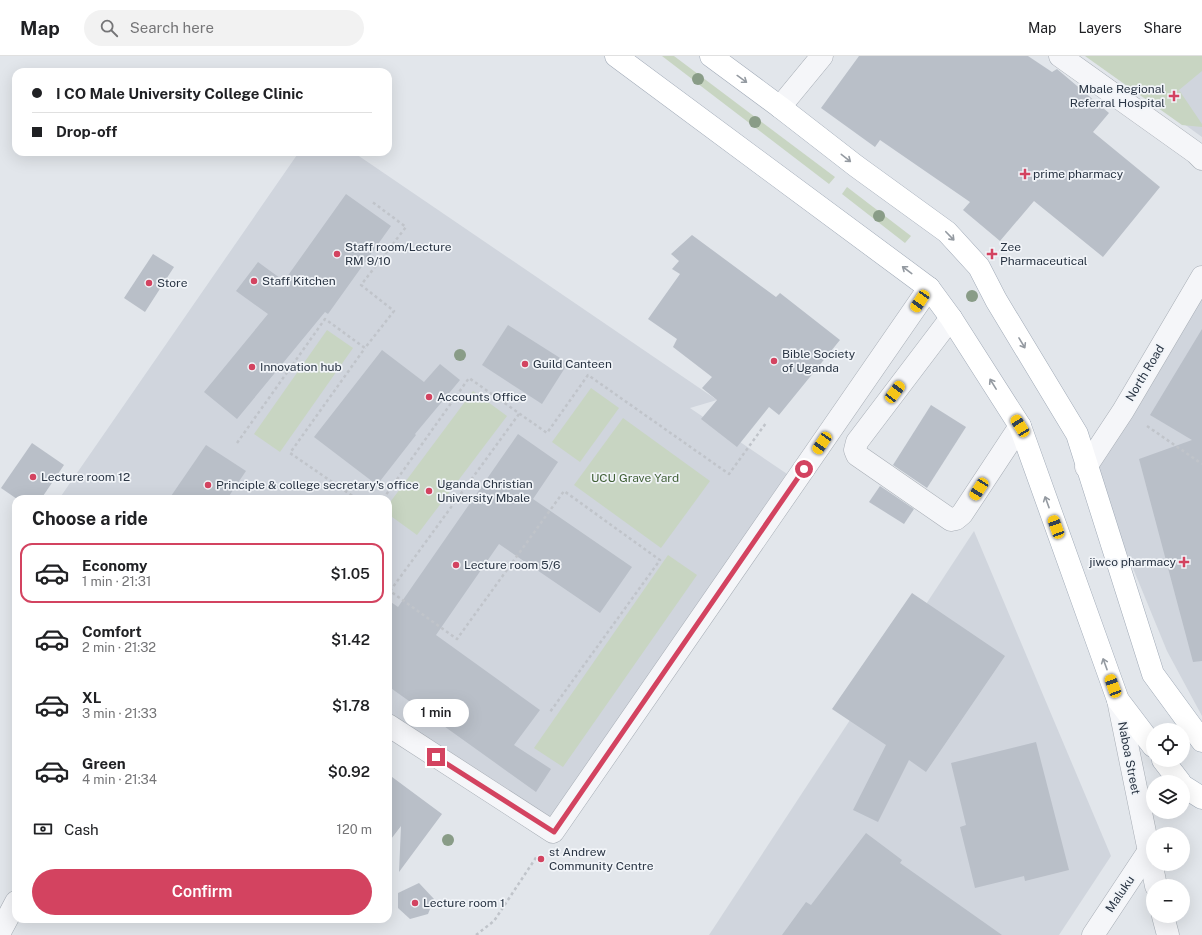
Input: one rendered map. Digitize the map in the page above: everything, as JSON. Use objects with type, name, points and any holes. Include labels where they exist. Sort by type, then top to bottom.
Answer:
[{"type":"main road","points":[[616,56],[929,288],[951,318],[1020,426],[1118,700],[1146,737]]},
{"type":"main road","points":[[711,56],[856,166],[947,232],[979,267],[996,300],[1077,434],[1086,467],[1153,674],[1202,741]]},
{"type":"main road","points":[[1168,767],[1175,775]]},
{"type":"main road","points":[[1190,790],[1202,798]]},
{"type":"street","points":[[780,107],[822,56]]},
{"type":"street","points":[[1060,56],[1196,153],[1202,159]]},
{"type":"street","name":"North Road","points":[[1086,467],[1123,411],[1202,277]]},
{"type":"street","points":[[392,729],[554,832],[929,288]]},
{"type":"street","points":[[951,318],[857,442],[855,450],[857,456],[950,520],[956,519],[962,514],[1020,426]]},
{"type":"street","name":"Naboa Street","points":[[1118,700],[1146,842]]},
{"type":"street","name":"Maluku","points":[[1093,935],[1146,855]]},
{"type":"street","points":[[0,932],[12,910]]},
{"type":"street","points":[[1165,923],[1168,935]]},
{"type":"path","points":[[350,495],[290,453],[365,348],[394,311],[361,285],[406,227],[371,201]]},
{"type":"path","points":[[237,442],[325,319],[365,348]]},
{"type":"path","points":[[386,495],[469,378],[547,433],[588,376],[729,474],[766,422]]},
{"type":"path","points":[[1123,411],[1202,464]]},
{"type":"path","points":[[392,588],[519,414]]},
{"type":"path","points":[[392,592],[457,639],[564,491],[660,560],[550,712]]},
{"type":"path","points":[[476,935],[494,921],[554,832]]},
{"type":"shaded area","name":"Mbale Regional Referral Hospital","points":[[1090,56],[1202,56],[1202,137]]},
{"type":"shaded area","name":"Uganda Christian University Mbale","points":[[296,156],[359,156],[717,400],[690,408],[799,482],[551,842],[392,734],[392,495],[62,495]]},
{"type":"shaded area","points":[[1202,276],[1202,716],[1167,651],[1089,461]]},
{"type":"shaded area","points":[[974,531],[1111,856],[1059,935],[709,935]]},
{"type":"green space","points":[[662,56],[674,56],[835,177],[829,184],[693,80],[695,76],[692,79]]},
{"type":"green space","name":"Mbale Regional Referral Hospital","points":[[1085,56],[1202,56],[1202,71],[1179,90],[1202,124],[1202,127],[1182,125]]},
{"type":"green space","points":[[847,187],[911,236],[905,243],[842,194]]},
{"type":"green space","points":[[327,330],[353,348],[280,452],[254,434]]},
{"type":"green space","points":[[591,388],[619,408],[580,462],[552,442]]},
{"type":"green space","points":[[473,391],[507,416],[417,535],[392,517],[392,500]]},
{"type":"green space","name":"UCU Grave Yard","points":[[623,418],[710,481],[661,548],[574,485]]},
{"type":"green space","points":[[668,555],[697,575],[563,767],[534,748]]},
{"type":"building","points":[[859,56],[1028,56],[1052,72],[1057,69],[1109,113],[1093,132],[1160,187],[1103,257],[1034,201],[1000,241],[963,210],[970,202],[880,140],[875,147],[821,108]]},
{"type":"building","points":[[346,194],[391,226],[328,314],[325,312],[237,419],[204,392],[268,314],[236,291],[258,262],[284,281]]},
{"type":"building","points":[[692,235],[776,297],[780,293],[840,340],[779,415],[769,407],[737,447],[701,419],[717,400],[702,388],[712,377],[673,347],[677,339],[648,319],[680,274],[672,269],[679,261],[671,254]]},
{"type":"building","name":"Store","points":[[153,254],[174,267],[145,312],[124,298]]},
{"type":"building","name":"Guild Canteen","points":[[508,325],[568,363],[542,404],[482,365]]},
{"type":"building","points":[[1202,329],[1202,661],[1193,662],[1139,459],[1192,440],[1150,415]]},
{"type":"building","points":[[382,350],[424,382],[440,364],[460,380],[415,434],[416,435],[377,485],[314,437]]},
{"type":"building","points":[[931,405],[966,427],[927,488],[893,465]]},
{"type":"building","points":[[518,434],[558,462],[533,499],[632,567],[600,613],[499,544],[436,635],[540,710],[514,745],[551,769],[536,792],[392,689],[392,603],[398,607]]},
{"type":"building","name":"Lecture room 12","points":[[32,443],[64,465],[44,495],[12,496],[1,488]]},
{"type":"building","name":"Principle & college secretary's office","points":[[206,445],[246,471],[230,495],[172,495]]},
{"type":"building","points":[[880,486],[914,509],[904,524],[869,502]]},
{"type":"building","points":[[912,593],[1005,656],[926,772],[909,760],[878,822],[853,810],[886,745],[832,709]]},
{"type":"building","points":[[1036,742],[1069,870],[1025,881],[1024,876],[975,888],[960,827],[966,825],[951,763]]},
{"type":"building","points":[[392,777],[442,814],[399,872],[401,826],[392,838]]},
{"type":"building","points":[[866,833],[902,860],[900,863],[1002,935],[782,935],[806,902],[811,905]]},
{"type":"building","name":"Lecture room 1","points":[[419,883],[434,899],[428,914],[410,919],[398,908],[398,893]]},
{"type":"place","name":"Mbale Regional Referral Hospital","points":[[1174,96]]},
{"type":"place","name":"prime pharmacy","points":[[1025,174]]},
{"type":"place","name":"Staff room/Lecture RM 9/10","points":[[337,254]]},
{"type":"place","name":"Zee Pharmaceutical","points":[[992,254]]},
{"type":"place","name":"Staff Kitchen","points":[[254,281]]},
{"type":"place","name":"Store","points":[[149,283]]},
{"type":"place","name":"Bible Society of Uganda","points":[[774,361]]},
{"type":"place","name":"Guild Canteen","points":[[525,364]]},
{"type":"place","name":"Innovation hub","points":[[252,367]]},
{"type":"place","name":"Accounts Office","points":[[429,397]]},
{"type":"place","name":"Lecture room 12","points":[[33,477]]},
{"type":"place","name":"Principle & college secretary's office","points":[[208,485]]},
{"type":"place","name":"Uganda Christian University Mbale","points":[[429,491]]},
{"type":"place","name":"jiwco pharmacy","points":[[1184,562]]},
{"type":"place","name":"Lecture room 5/6","points":[[456,565]]},
{"type":"place","name":"st Andrew Community Centre","points":[[541,859]]},
{"type":"place","name":"Lecture room 1","points":[[415,903]]},
{"type":"route","points":[[436,757],[554,832],[804,469]]}]
